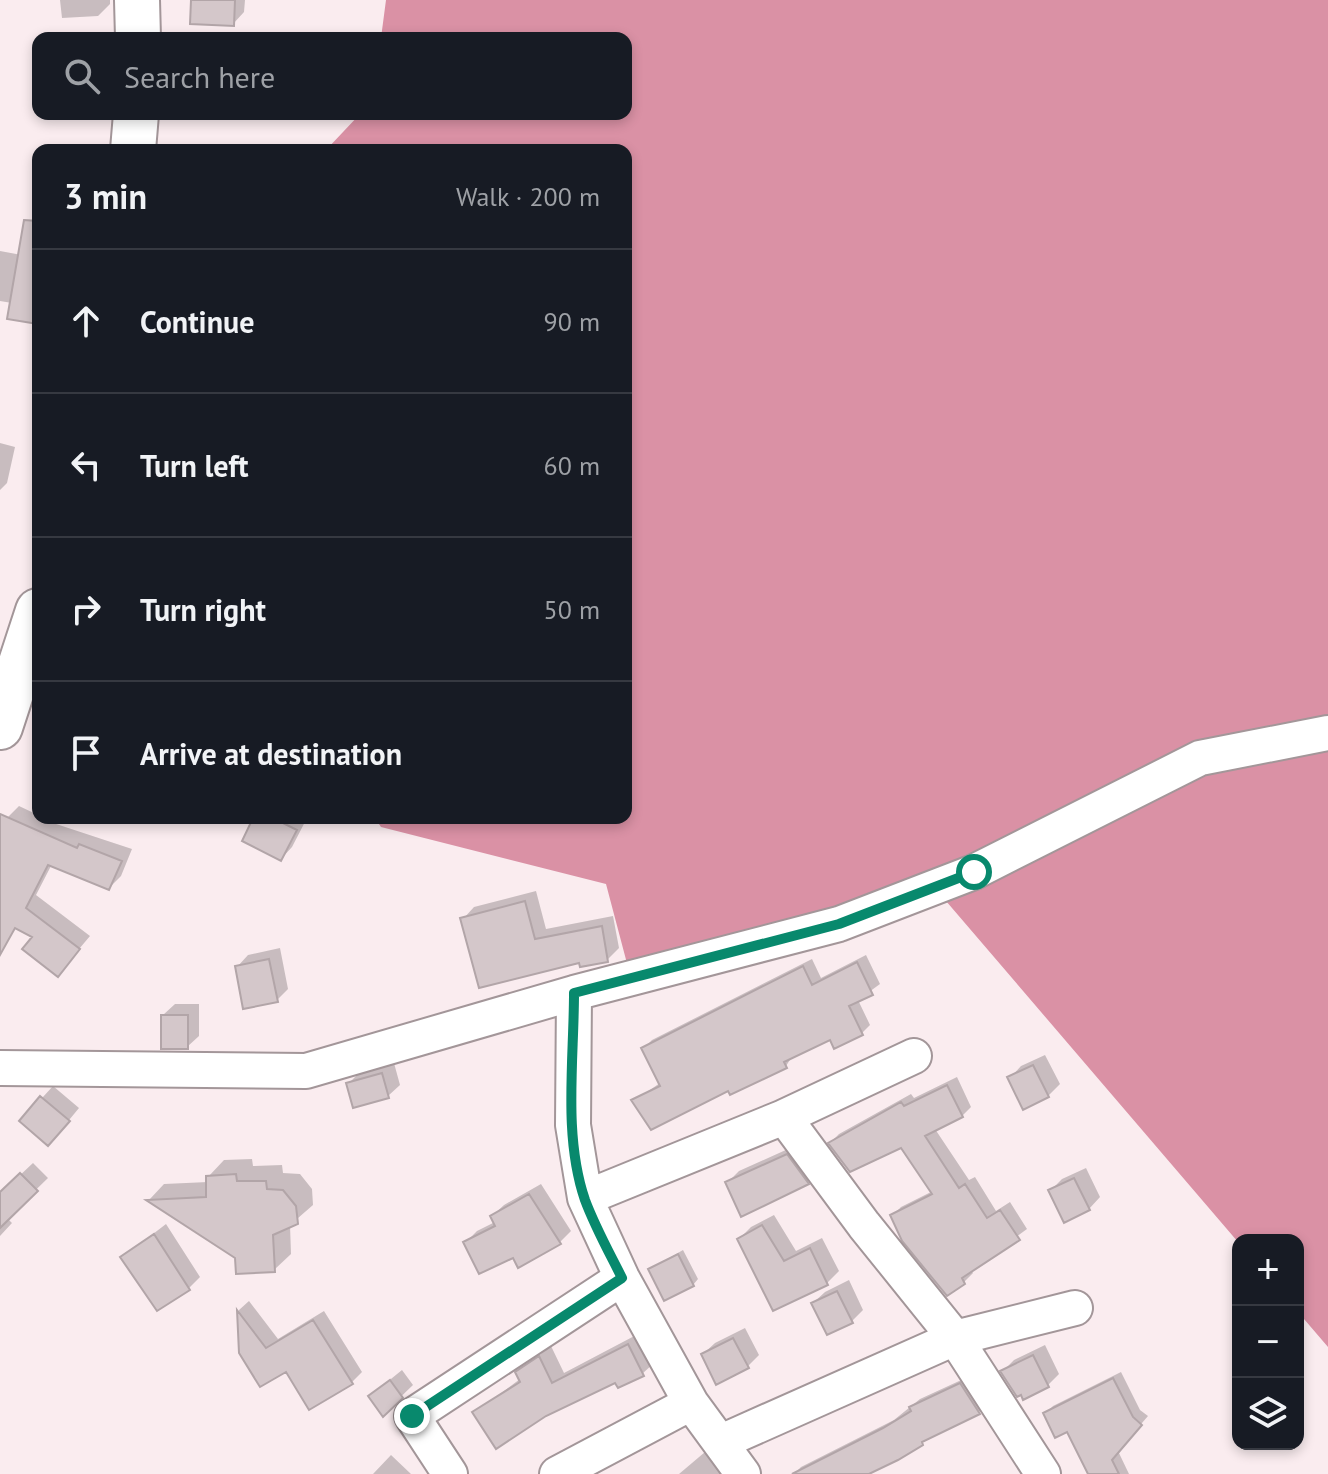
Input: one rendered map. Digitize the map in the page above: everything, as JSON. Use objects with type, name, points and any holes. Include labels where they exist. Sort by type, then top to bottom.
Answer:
[{"type":"main road","points":[[137,0],[138,32]]},
{"type":"main road","points":[[134,144],[136,120]]},
{"type":"main road","points":[[0,727],[32,629]]},
{"type":"street","points":[[0,1068],[306,1071],[574,993],[839,924],[974,872],[1200,758],[1328,733]]},
{"type":"street","points":[[574,993],[573,1125],[585,1198],[622,1278],[691,1403],[743,1474]]},
{"type":"street","points":[[585,1198],[784,1117],[914,1056]]},
{"type":"street","points":[[784,1117],[864,1225],[955,1338],[1034,1471]]},
{"type":"street","points":[[450,1474],[412,1416],[622,1278]]},
{"type":"street","points":[[721,1442],[955,1338],[1075,1308]]},
{"type":"street","points":[[557,1474],[691,1403]]},
{"type":"shaded area","points":[[386,0],[1328,0],[1328,1347],[1304,1319],[1304,1234],[1232,1235],[940,894],[629,971],[606,884],[379,824],[632,824],[632,144],[332,144],[354,120],[632,120],[632,32],[382,32]]},
{"type":"building","points":[[191,0],[235,0],[234,26],[190,24]]},
{"type":"building","points":[[24,220],[32,221],[32,323],[7,319]]},
{"type":"building","points":[[0,814],[77,848],[79,844],[122,861],[109,890],[48,865],[26,908],[80,949],[58,977],[22,949],[32,937],[15,928],[0,955]]},
{"type":"building","points":[[250,824],[285,824],[297,830],[281,861],[242,841]]},
{"type":"building","points":[[525,901],[535,939],[602,926],[608,962],[580,967],[579,963],[479,988],[460,918]]},
{"type":"building","points":[[269,959],[278,1002],[243,1009],[235,966]]},
{"type":"building","points":[[857,962],[873,995],[849,1006],[863,1035],[834,1049],[830,1040],[784,1062],[787,1068],[730,1095],[728,1091],[651,1130],[631,1100],[660,1086],[641,1048],[803,966],[812,985]]},
{"type":"building","points":[[161,1015],[188,1015],[188,1049],[161,1049]]},
{"type":"building","points":[[1033,1065],[1049,1097],[1023,1110],[1007,1077]]},
{"type":"building","points":[[382,1073],[389,1098],[353,1108],[346,1083]]},
{"type":"building","points":[[947,1085],[963,1117],[925,1136],[959,1188],[965,1184],[987,1218],[1000,1210],[1020,1240],[962,1278],[965,1284],[947,1296],[902,1241],[890,1215],[932,1194],[901,1148],[850,1172],[828,1143],[901,1102],[904,1106]]},
{"type":"building","points":[[40,1096],[70,1121],[48,1146],[19,1121]]},
{"type":"building","points":[[787,1154],[809,1184],[741,1217],[725,1182]]},
{"type":"building","points":[[20,1173],[38,1191],[0,1228],[0,1192]]},
{"type":"building","points":[[236,1174],[237,1181],[266,1181],[267,1189],[283,1190],[296,1206],[298,1224],[273,1235],[275,1272],[236,1274],[235,1258],[146,1200],[206,1197],[206,1176]]},
{"type":"building","points":[[1074,1178],[1090,1210],[1064,1223],[1048,1190]]},
{"type":"building","points":[[529,1194],[561,1244],[518,1268],[513,1258],[479,1274],[463,1242],[495,1226],[490,1216]]},
{"type":"building","points":[[762,1225],[784,1261],[810,1248],[828,1285],[773,1311],[737,1239]]},
{"type":"building","points":[[154,1234],[190,1290],[157,1311],[120,1257]]},
{"type":"building","points":[[678,1254],[694,1286],[664,1301],[648,1269]]},
{"type":"building","points":[[837,1291],[853,1323],[827,1335],[811,1303]]},
{"type":"building","points":[[237,1310],[266,1348],[313,1320],[353,1384],[309,1410],[286,1372],[260,1387],[239,1353]]},
{"type":"building","points":[[733,1338],[749,1368],[716,1385],[701,1354]]},
{"type":"building","points":[[628,1344],[644,1376],[618,1388],[615,1383],[546,1416],[496,1449],[472,1412],[520,1382],[515,1372],[539,1356],[552,1383]]},
{"type":"building","points":[[1033,1355],[1049,1387],[1023,1400],[1021,1395],[1017,1397],[1000,1371]]},
{"type":"building","points":[[1113,1378],[1133,1417],[1142,1425],[1112,1460],[1119,1474],[1088,1474],[1067,1432],[1055,1438],[1043,1413]]},
{"type":"building","points":[[390,1380],[403,1398],[383,1417],[368,1396]]},
{"type":"building","points":[[960,1383],[980,1414],[922,1442],[923,1445],[898,1460],[869,1474],[792,1474],[883,1428],[911,1411],[909,1407]]},
{"type":"route","points":[[412,1416],[622,1278],[595,1225],[577,1166],[573,1125],[574,993],[839,924],[974,872]]}]
